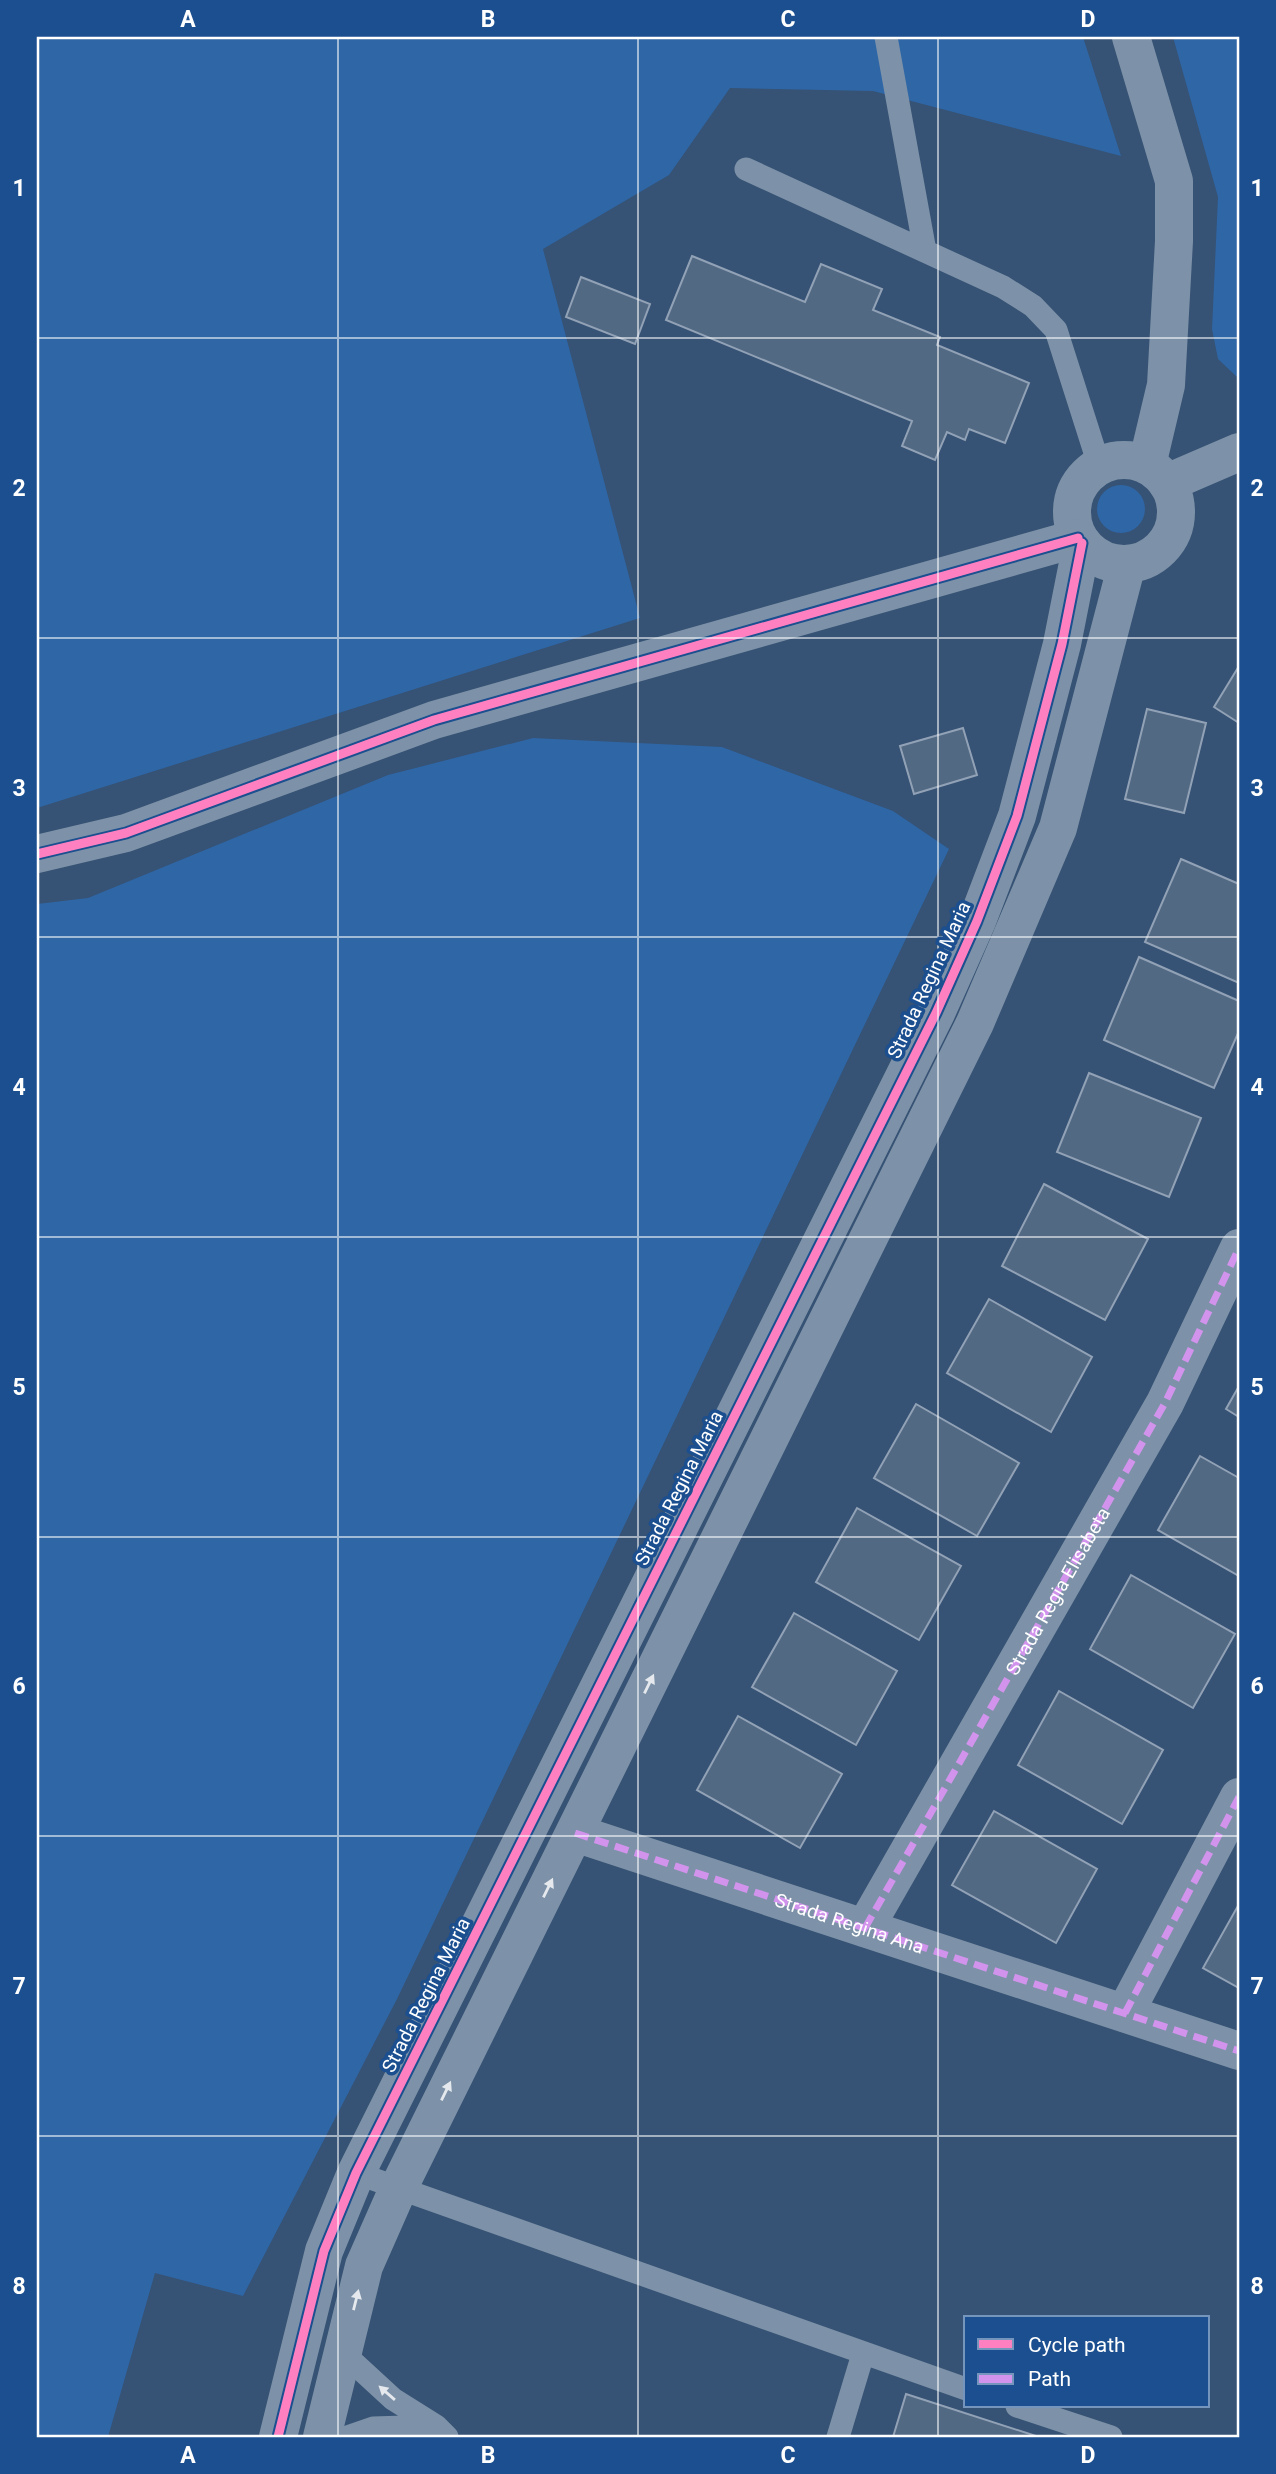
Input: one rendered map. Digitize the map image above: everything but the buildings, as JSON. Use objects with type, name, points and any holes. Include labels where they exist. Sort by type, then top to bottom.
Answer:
[{"type":"street","points":[[1130,37],[1174,181],[1174,241],[1166,385],[1157,474],[1176,512],[1166,542],[1142,561],[1127,564],[1110,562],[1095,555],[1080,540],[1072,509],[1076,492],[1085,477],[1099,466],[1123,460],[1157,474],[1239,452]]},
{"type":"street","points":[[37,854],[127,833],[434,720],[1080,540]]},
{"type":"street","name":"Strada Regina Maria","points":[[278,2437],[324,2250],[356,2173],[946,990],[1017,816],[1062,645],[1080,540]]},
{"type":"street","points":[[322,2437],[364,2266],[398,2189],[975,1023],[1015,936],[1058,828],[1127,564]]},
{"type":"street","name":"Strada Regia Elisabeta","points":[[865,1928],[1165,1404],[1239,1248]]},
{"type":"street","points":[[1125,2013],[1239,1797]]},
{"type":"street","name":"Strada Regina Ana","points":[[575,1833],[1239,2051]]},
{"type":"lane","points":[[886,37],[925,251]]},
{"type":"lane","points":[[746,169],[1003,287],[1033,306],[1056,330],[1099,466]]},
{"type":"lane","points":[[356,2173],[964,2388]]},
{"type":"lane","points":[[343,2353],[393,2399],[441,2432]]},
{"type":"lane","points":[[838,2437],[863,2354]]},
{"type":"lane","points":[[1023,2408],[1111,2437]]},
{"type":"lane","points":[[347,2437],[373,2428],[441,2432]]},
{"type":"shaded area","points":[[37,37],[1083,37],[1121,156],[873,91],[730,88],[669,175],[543,249],[640,618],[37,808]]},
{"type":"shaded area","points":[[1173,37],[1239,37],[1239,379],[1218,359],[1212,329],[1218,197]]},
{"type":"shaded area","points":[[1121,485],[1138,492],[1145,509],[1138,526],[1121,533],[1104,526],[1097,509],[1104,492]]},
{"type":"shaded area","points":[[533,738],[722,747],[893,811],[949,849],[397,1999],[243,2296],[155,2273],[108,2437],[37,2437],[37,904],[88,898],[388,775]]},
{"type":"marked path","points":[[865,1928],[1165,1403],[1239,1248]]},
{"type":"marked path","points":[[1125,2013],[1239,1797]]},
{"type":"marked path","points":[[575,1833],[1239,2051]]},
{"type":"cycle path","points":[[37,854],[126,833],[434,720],[1078,538]]},
{"type":"cycle path","points":[[278,2437],[324,2251],[356,2173],[936,1013],[977,921],[1017,816],[1062,644],[1082,543]]}]
